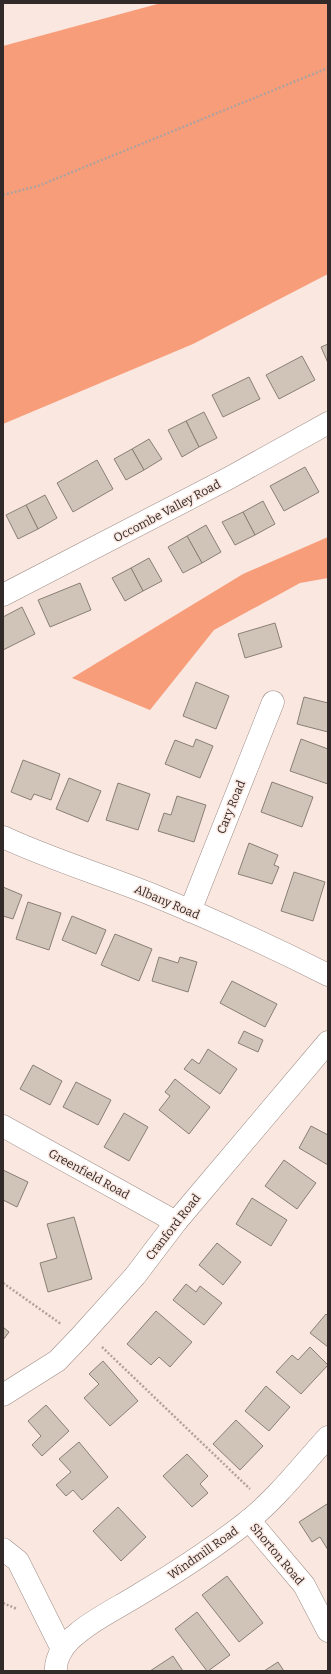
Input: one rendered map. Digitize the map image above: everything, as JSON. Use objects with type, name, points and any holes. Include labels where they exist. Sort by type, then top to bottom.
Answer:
[{"type":"street","name":"Occombe Valley Road","points":[[3,595],[229,478],[328,423]]},
{"type":"street","name":"Cary Road","points":[[190,911],[273,702]]},
{"type":"street","name":"Albany Road","points":[[3,837],[40,854],[148,893],[265,943],[328,975]]},
{"type":"street","name":"Cranford Road","points":[[3,1395],[57,1361],[80,1337],[135,1276],[176,1222],[328,1042]]},
{"type":"street","name":"Greenfield Road","points":[[3,1126],[176,1222]]},
{"type":"street","name":"Windmill Road","points":[[62,1650],[78,1632],[160,1582],[204,1553],[249,1520],[266,1505],[328,1437]]},
{"type":"street","name":"Shorton Road","points":[[249,1520],[304,1585],[328,1631]]},
{"type":"street","points":[[3,1549],[18,1561],[62,1650],[58,1658],[56,1671]]},
{"type":"path","points":[[3,195],[38,186],[328,68]]},
{"type":"path","points":[[3,1283],[80,1337],[102,1347],[266,1505]]},
{"type":"shaded area","points":[[161,3],[328,3],[328,274],[193,344],[3,424],[3,46]]},
{"type":"shaded area","points":[[328,537],[328,578],[300,583],[214,630],[150,710],[72,678],[243,574]]},
{"type":"building","points":[[328,344],[328,363],[321,347]]},
{"type":"building","points":[[302,356],[315,380],[279,399],[266,375]]},
{"type":"building","points":[[249,377],[260,399],[223,417],[212,395]]},
{"type":"building","points":[[204,412],[217,438],[199,447],[186,421]]},
{"type":"building","points":[[186,421],[199,447],[182,457],[168,430]]},
{"type":"building","points":[[149,439],[162,459],[144,470],[132,449]]},
{"type":"building","points":[[132,449],[144,470],[126,480],[114,459]]},
{"type":"building","points":[[97,460],[113,489],[73,512],[57,483]]},
{"type":"building","points":[[305,467],[319,492],[284,511],[270,486]]},
{"type":"building","points":[[45,495],[57,518],[38,529],[26,505]]},
{"type":"building","points":[[263,501],[275,524],[255,535],[243,512]]},
{"type":"building","points":[[26,505],[38,529],[18,539],[6,515]]},
{"type":"building","points":[[243,512],[255,535],[235,545],[222,522]]},
{"type":"building","points":[[206,525],[221,552],[202,563],[187,536]]},
{"type":"building","points":[[187,536],[202,563],[183,573],[168,547]]},
{"type":"building","points":[[149,558],[162,581],[143,591],[131,568]]},
{"type":"building","points":[[131,568],[143,591],[125,601],[112,578]]},
{"type":"building","points":[[80,583],[91,610],[50,627],[38,600]]},
{"type":"building","points":[[22,607],[35,634],[3,650],[3,617]]},
{"type":"building","points":[[275,623],[282,647],[245,658],[238,634]]},
{"type":"building","points":[[196,682],[229,696],[216,729],[183,716]]},
{"type":"building","points":[[304,697],[328,703],[328,732],[297,724]]},
{"type":"building","points":[[196,739],[213,746],[200,778],[165,764],[175,740],[193,747]]},
{"type":"building","points":[[301,739],[328,749],[328,784],[290,771]]},
{"type":"building","points":[[23,760],[60,774],[51,800],[34,794],[31,800],[11,792]]},
{"type":"building","points":[[69,778],[101,791],[88,822],[56,809]]},
{"type":"building","points":[[272,782],[313,797],[302,827],[261,812]]},
{"type":"building","points":[[118,783],[150,794],[138,830],[106,820]]},
{"type":"building","points":[[177,796],[206,805],[194,842],[158,831],[164,813],[171,815]]},
{"type":"building","points":[[249,843],[278,855],[274,865],[279,867],[272,884],[238,874]]},
{"type":"building","points":[[294,872],[325,882],[313,921],[281,911]]},
{"type":"building","points":[[3,887],[22,895],[13,919],[3,916]]},
{"type":"building","points":[[28,902],[61,913],[49,950],[16,939]]},
{"type":"building","points":[[72,916],[106,930],[96,954],[62,940]]},
{"type":"building","points":[[115,934],[152,949],[139,981],[101,965]]},
{"type":"building","points":[[159,957],[178,963],[180,957],[197,962],[188,992],[152,981]]},
{"type":"building","points":[[232,981],[277,1004],[265,1027],[220,1003]]},
{"type":"building","points":[[244,1031],[263,1040],[258,1052],[238,1043]]},
{"type":"building","points":[[208,1049],[237,1069],[220,1094],[184,1069],[192,1059],[199,1064]]},
{"type":"building","points":[[33,1065],[62,1081],[50,1105],[20,1089]]},
{"type":"building","points":[[175,1079],[210,1107],[189,1134],[159,1110],[170,1096],[165,1092]]},
{"type":"building","points":[[76,1082],[111,1100],[98,1125],[63,1107]]},
{"type":"building","points":[[124,1113],[148,1127],[129,1161],[104,1147]]},
{"type":"building","points":[[311,1126],[328,1135],[328,1165],[299,1148]]},
{"type":"building","points":[[284,1160],[316,1183],[297,1209],[265,1186]]},
{"type":"building","points":[[3,1170],[28,1182],[17,1207],[3,1200]]},
{"type":"building","points":[[252,1198],[287,1220],[271,1246],[236,1224]]},
{"type":"building","points":[[74,1217],[92,1279],[48,1292],[40,1263],[57,1258],[47,1224]]},
{"type":"building","points":[[217,1243],[241,1262],[223,1285],[199,1265]]},
{"type":"building","points":[[186,1284],[196,1292],[200,1286],[222,1303],[204,1325],[173,1300]]},
{"type":"building","points":[[156,1311],[192,1342],[170,1367],[159,1357],[151,1365],[127,1344]]},
{"type":"building","points":[[326,1314],[328,1316],[328,1347],[310,1333]]},
{"type":"building","points":[[3,1327],[9,1332],[3,1340]]},
{"type":"building","points":[[310,1347],[328,1365],[301,1394],[276,1372],[292,1355],[298,1360]]},
{"type":"building","points":[[103,1361],[138,1401],[110,1426],[84,1398],[99,1384],[89,1374]]},
{"type":"building","points":[[266,1386],[290,1407],[269,1431],[245,1411]]},
{"type":"building","points":[[46,1405],[69,1431],[42,1456],[32,1445],[41,1436],[28,1421]]},
{"type":"building","points":[[236,1420],[263,1446],[240,1470],[213,1444]]},
{"type":"building","points":[[79,1442],[108,1477],[82,1500],[73,1490],[66,1496],[56,1485],[71,1472],[59,1459]]},
{"type":"building","points":[[187,1454],[208,1476],[200,1484],[208,1493],[192,1507],[163,1476]]},
{"type":"building","points":[[327,1504],[328,1550],[320,1537],[312,1542],[299,1522]]},
{"type":"building","points":[[118,1507],[146,1537],[121,1561],[93,1531]]},
{"type":"building","points":[[227,1576],[263,1623],[239,1642],[202,1595]]},
{"type":"building","points":[[197,1612],[230,1655],[208,1671],[175,1629]]},
{"type":"building","points":[[173,1656],[183,1671],[150,1671]]},
{"type":"building","points":[[278,1662],[284,1671],[264,1671]]}]
